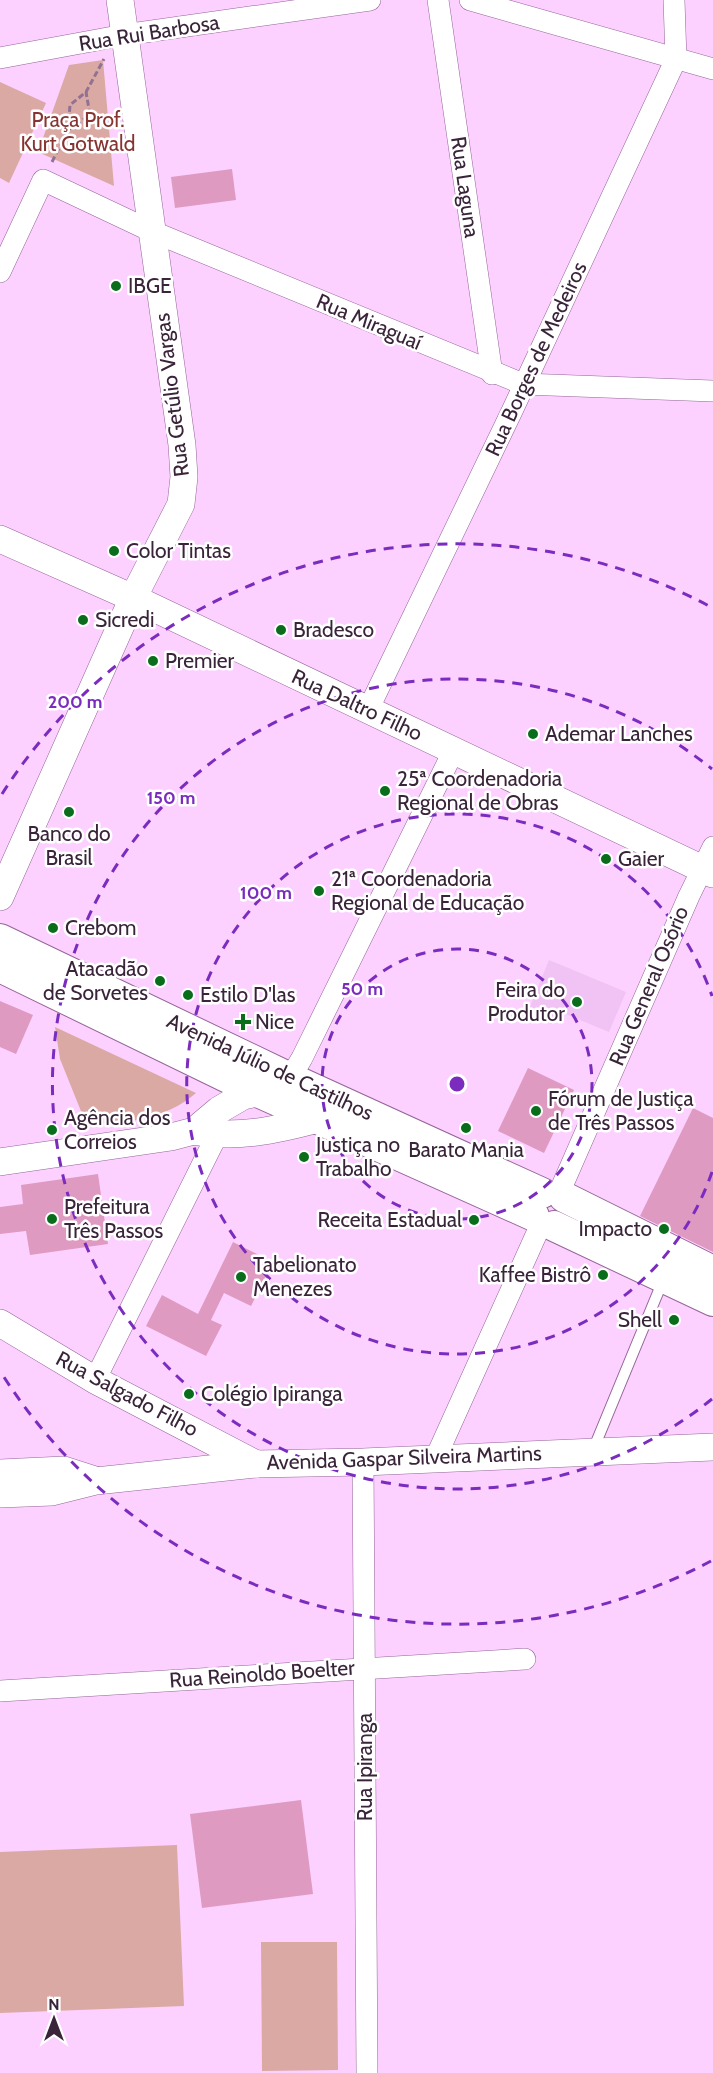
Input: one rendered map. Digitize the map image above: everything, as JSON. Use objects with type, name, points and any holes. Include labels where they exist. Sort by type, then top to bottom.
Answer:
[{"type":"main road","name":"Avenida Júlio de Castilhos","points":[[0,939],[290,1078],[549,1208],[670,1265],[713,1301]]},
{"type":"main road","name":"Avenida Júlio de Castilhos","points":[[0,967],[318,1119],[549,1208]]},
{"type":"main road","name":"Avenida Júlio de Castilhos","points":[[670,1265],[713,1271]]},
{"type":"street","name":"Rua Getúlio Vargas","points":[[0,897],[133,598],[181,504],[184,477],[182,446],[120,36],[120,0]]},
{"type":"street","name":"Rua Rui Barbosa","points":[[0,58],[120,36],[370,0]]},
{"type":"street","name":"Rua Laguna","points":[[438,0],[492,374]]},
{"type":"street","points":[[470,0],[713,69]]},
{"type":"street","name":"Rua Borges de Medeiros","points":[[368,710],[676,59],[674,0]]},
{"type":"street","name":"Rua Miraguaí","points":[[43,180],[151,231],[492,374],[523,384],[713,391]]},
{"type":"street","points":[[0,272],[43,180]]},
{"type":"street","name":"Rua Daltro Filho","points":[[0,539],[133,598],[454,750],[709,863]]},
{"type":"street","points":[[95,1380],[206,1133],[219,1110],[243,1096],[279,1088],[290,1078],[454,750]]},
{"type":"street","name":"Rua General Osório","points":[[436,1457],[709,863]]},
{"type":"street","points":[[0,1162],[206,1133],[274,1131],[318,1119]]},
{"type":"street","name":"Rua Salgado Filho","points":[[0,1323],[95,1380],[256,1464]]},
{"type":"street","name":"Avenida Gaspar Silveira Martins","points":[[0,1494],[52,1492],[96,1480],[256,1464],[363,1462],[436,1457],[713,1447]]},
{"type":"street","name":"Rua Ipiranga","points":[[363,1462],[367,2073]]},
{"type":"street","name":"Avenida Gaspar Silveira Martins","points":[[0,1473],[63,1470],[96,1480]]},
{"type":"street","name":"Rua Reinoldo Boelter","points":[[0,1690],[525,1659]]},
{"type":"lane","points":[[592,1451],[670,1265]]},
{"type":"path","points":[[43,180],[68,130],[70,105],[86,92],[120,36]]},
{"type":"path","points":[[68,130],[90,115],[86,92]]},
{"type":"shaded area","name":"Feira do Produtor","points":[[549,960],[626,992],[609,1032],[558,1011],[552,1024],[527,1014]]},
{"type":"green space","name":"Praça Prof. Kurt Gotwald","points":[[103,60],[114,186],[38,152],[69,65]]},
{"type":"green space","points":[[0,82],[46,103],[9,183],[0,178]]},
{"type":"green space","points":[[55,1027],[196,1093],[172,1109],[145,1118],[87,1126],[60,1059]]},
{"type":"green space","points":[[177,1845],[184,2006],[0,2013],[0,1852]]},
{"type":"green space","points":[[261,1942],[337,1942],[338,2070],[262,2071]]},
{"type":"building","points":[[232,169],[236,200],[175,208],[171,177]]},
{"type":"building","points":[[0,1001],[33,1015],[16,1054],[0,1047]]},
{"type":"building","name":"Fórum de Justiça de Três Passos","points":[[528,1068],[574,1090],[544,1153],[498,1131]]},
{"type":"building","points":[[693,1108],[713,1118],[713,1252],[640,1216]]},
{"type":"building","name":"Prefeitura Três Passos","points":[[98,1174],[108,1244],[30,1255],[26,1231],[0,1234],[0,1207],[23,1204],[21,1185]]},
{"type":"building","points":[[233,1242],[273,1262],[251,1306],[224,1293],[211,1320],[222,1325],[206,1356],[146,1326],[162,1295],[198,1314]]},
{"type":"building","points":[[301,1800],[313,1894],[202,1908],[190,1814]]},
{"type":"place","name":"IBGE","points":[[116,286]]},
{"type":"place","name":"Color Tintas","points":[[114,551]]},
{"type":"place","name":"Sicredi","points":[[83,620]]},
{"type":"place","name":"Bradesco","points":[[281,630]]},
{"type":"place","name":"Premier","points":[[153,661]]},
{"type":"place","name":"Ademar Lanches","points":[[533,734]]},
{"type":"place","name":"25ª Coordenadoria Regional de Obras","points":[[385,791]]},
{"type":"place","name":"Banco do Brasil","points":[[69,812]]},
{"type":"place","name":"Gaier","points":[[606,859]]},
{"type":"place","name":"21ª Coordenadoria Regional de Educação","points":[[319,891]]},
{"type":"place","name":"Crebom","points":[[53,928]]},
{"type":"place","name":"Atacadão de Sorvetes","points":[[160,981]]},
{"type":"place","name":"Estilo D'las","points":[[188,995]]},
{"type":"place","name":"Feira do Produtor","points":[[577,1002]]},
{"type":"place","name":"Nice","points":[[243,1022]]},
{"type":"place","name":"Fórum de Justiça de Três Passos","points":[[536,1111]]},
{"type":"place","name":"Barato Mania","points":[[466,1128]]},
{"type":"place","name":"Agência dos Correios","points":[[52,1130]]},
{"type":"place","name":"Justiça no Trabalho","points":[[304,1157]]},
{"type":"place","name":"Prefeitura Três Passos","points":[[52,1219]]},
{"type":"place","name":"Receita Estadual","points":[[474,1220]]},
{"type":"place","name":"Impacto","points":[[664,1229]]},
{"type":"place","name":"Kaffee Bistrô","points":[[603,1275]]},
{"type":"place","name":"Tabelionato Menezes","points":[[241,1277]]},
{"type":"place","name":"Shell","points":[[674,1320]]},
{"type":"place","name":"Colégio Ipiranga","points":[[189,1394]]}]
